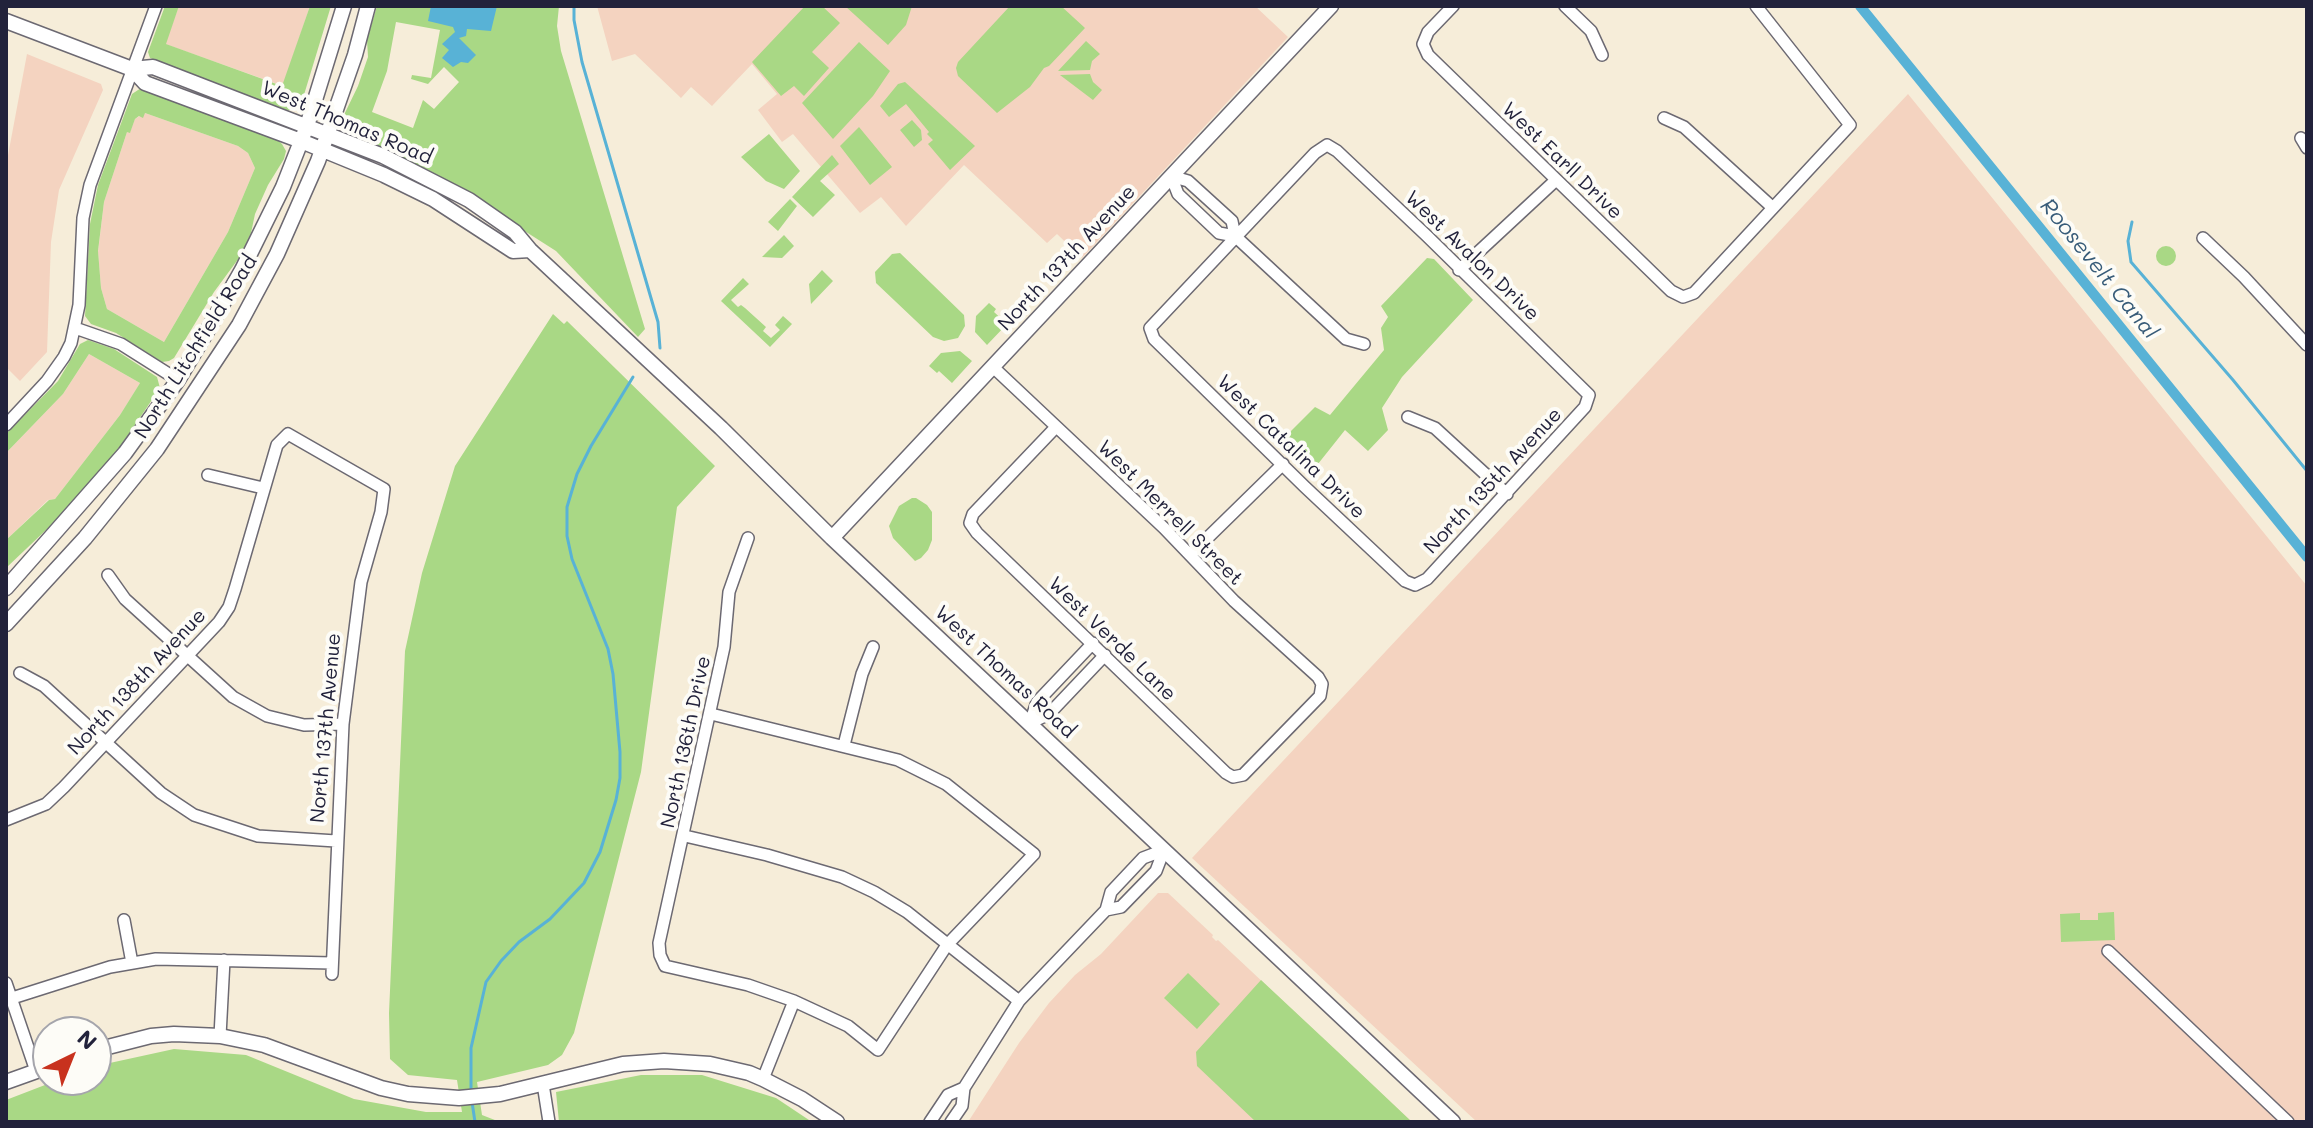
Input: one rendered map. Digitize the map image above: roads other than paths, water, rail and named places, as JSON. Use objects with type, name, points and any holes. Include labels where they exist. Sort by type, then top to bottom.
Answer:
[{"type":"main road","name":"North Litchfield Road","points":[[6,588],[99,485],[178,380],[249,257],[301,141],[344,6]]},
{"type":"main road","name":"North Litchfield Road","points":[[6,624],[102,518],[175,425],[261,286],[323,150],[368,6]]},
{"type":"main road","name":"North 137th Avenue","points":[[832,538],[1331,6]]},
{"type":"main road","name":"West Thomas Road","points":[[6,21],[132,69],[145,83],[301,141],[409,187],[513,251],[530,250]]},
{"type":"main road","name":"West Thomas Road","points":[[132,69],[153,67],[383,156],[469,200],[522,238],[530,250],[721,428],[832,538],[1453,1122]]},
{"type":"main road","points":[[112,1046],[151,1036],[220,1036],[264,1045],[381,1088],[432,1097],[459,1098],[543,1084],[623,1064],[664,1061],[710,1064],[763,1079],[837,1122]]},
{"type":"main road","points":[[6,1082],[32,1073]]},
{"type":"street","points":[[6,425],[56,370],[71,343],[75,328],[83,218],[90,185],[156,6]]},
{"type":"street","name":"West Earll Drive","points":[[1453,6],[1428,32],[1423,44],[1428,55],[1671,291],[1683,297],[1694,293],[1772,207]]},
{"type":"street","points":[[1565,6],[1591,31],[1602,55]]},
{"type":"street","points":[[1664,118],[1684,127],[1772,207],[1850,125],[1756,6]]},
{"type":"street","name":"West Avalon Drive","points":[[1235,236],[1315,153],[1327,145],[1393,204],[1589,395]]},
{"type":"street","points":[[1171,176],[1178,194],[1219,233],[1235,236],[1346,339],[1364,344]]},
{"type":"street","points":[[1459,270],[1556,180]]},
{"type":"street","name":"West Catalina Drive","points":[[1235,236],[1150,328],[1154,339],[1405,581],[1415,585]]},
{"type":"street","points":[[2203,238],[2307,345]]},
{"type":"street","points":[[75,328],[121,344],[178,380]]},
{"type":"street","name":"West Merrell Street","points":[[993,367],[1234,601],[1318,677],[1322,684],[1320,696],[1247,771],[1233,777]]},
{"type":"street","name":"North 135th Avenue","points":[[1415,585],[1427,579],[1507,494],[1585,407],[1589,395]]},
{"type":"street","points":[[1408,417],[1435,428],[1507,494]]},
{"type":"street","name":"West Verde Lane","points":[[1056,427],[973,514],[970,523],[1137,690],[1233,777]]},
{"type":"street","name":"North 138th Avenue","points":[[6,820],[46,804],[188,658],[229,607],[277,445],[288,434],[384,489]]},
{"type":"street","points":[[1190,555],[1283,464]]},
{"type":"street","points":[[208,475],[263,488]]},
{"type":"street","name":"North 137th Avenue","points":[[224,960],[332,968],[343,724],[361,582],[381,512],[384,489]]},
{"type":"street","name":"North 136th Drive","points":[[748,538],[729,592],[724,647],[685,836],[659,943],[660,955],[665,966],[748,985],[794,1001]]},
{"type":"street","points":[[108,575],[125,599],[233,697],[267,716],[304,725],[343,724]]},
{"type":"street","points":[[1030,723],[1037,702],[1093,643]]},
{"type":"street","points":[[844,745],[862,674],[873,647]]},
{"type":"street","points":[[1030,723],[1049,714],[1105,655]]},
{"type":"street","points":[[20,673],[44,686],[161,793],[194,815],[258,836],[336,841]]},
{"type":"street","points":[[711,714],[898,760],[946,784],[1034,854],[947,945],[878,1050],[848,1026],[794,1001],[763,1079]]},
{"type":"street","points":[[685,836],[842,877],[907,912],[1019,1001]]},
{"type":"street","points":[[951,1122],[962,1106],[964,1088],[1019,1001],[1106,910],[1111,892],[1143,858],[1164,850]]},
{"type":"street","points":[[1106,910],[1121,907],[1156,871],[1164,850]]},
{"type":"street","points":[[124,920],[132,963]]},
{"type":"street","points":[[2108,951],[2288,1122]]},
{"type":"street","points":[[8,999],[132,963],[156,959],[224,960],[220,1036]]},
{"type":"street","points":[[6,983],[8,999],[32,1048]]},
{"type":"street","points":[[543,1084],[547,1121]]},
{"type":"street","points":[[930,1122],[948,1095],[964,1088]]},
{"type":"water","points":[[431,6],[497,6],[491,31],[467,29],[466,36],[459,38],[476,55],[468,63],[461,62],[453,67],[442,58],[449,50],[442,44],[455,32],[453,27],[428,21]]},
{"type":"waterway","points":[[574,6],[582,62],[658,322],[660,348]]},
{"type":"waterway","name":"Roosevelt Canal","points":[[1860,6],[2307,557]]},
{"type":"waterway","points":[[2132,222],[2128,241],[2131,262],[2307,471]]},
{"type":"waterway","points":[[471,1090],[471,1048],[486,982],[519,942],[550,919],[584,883],[600,852],[616,800],[620,752],[613,674],[608,649],[572,559],[567,536],[567,507],[577,474],[591,446],[633,377]]},
{"type":"waterway","points":[[472,1102],[475,1122]]}]
